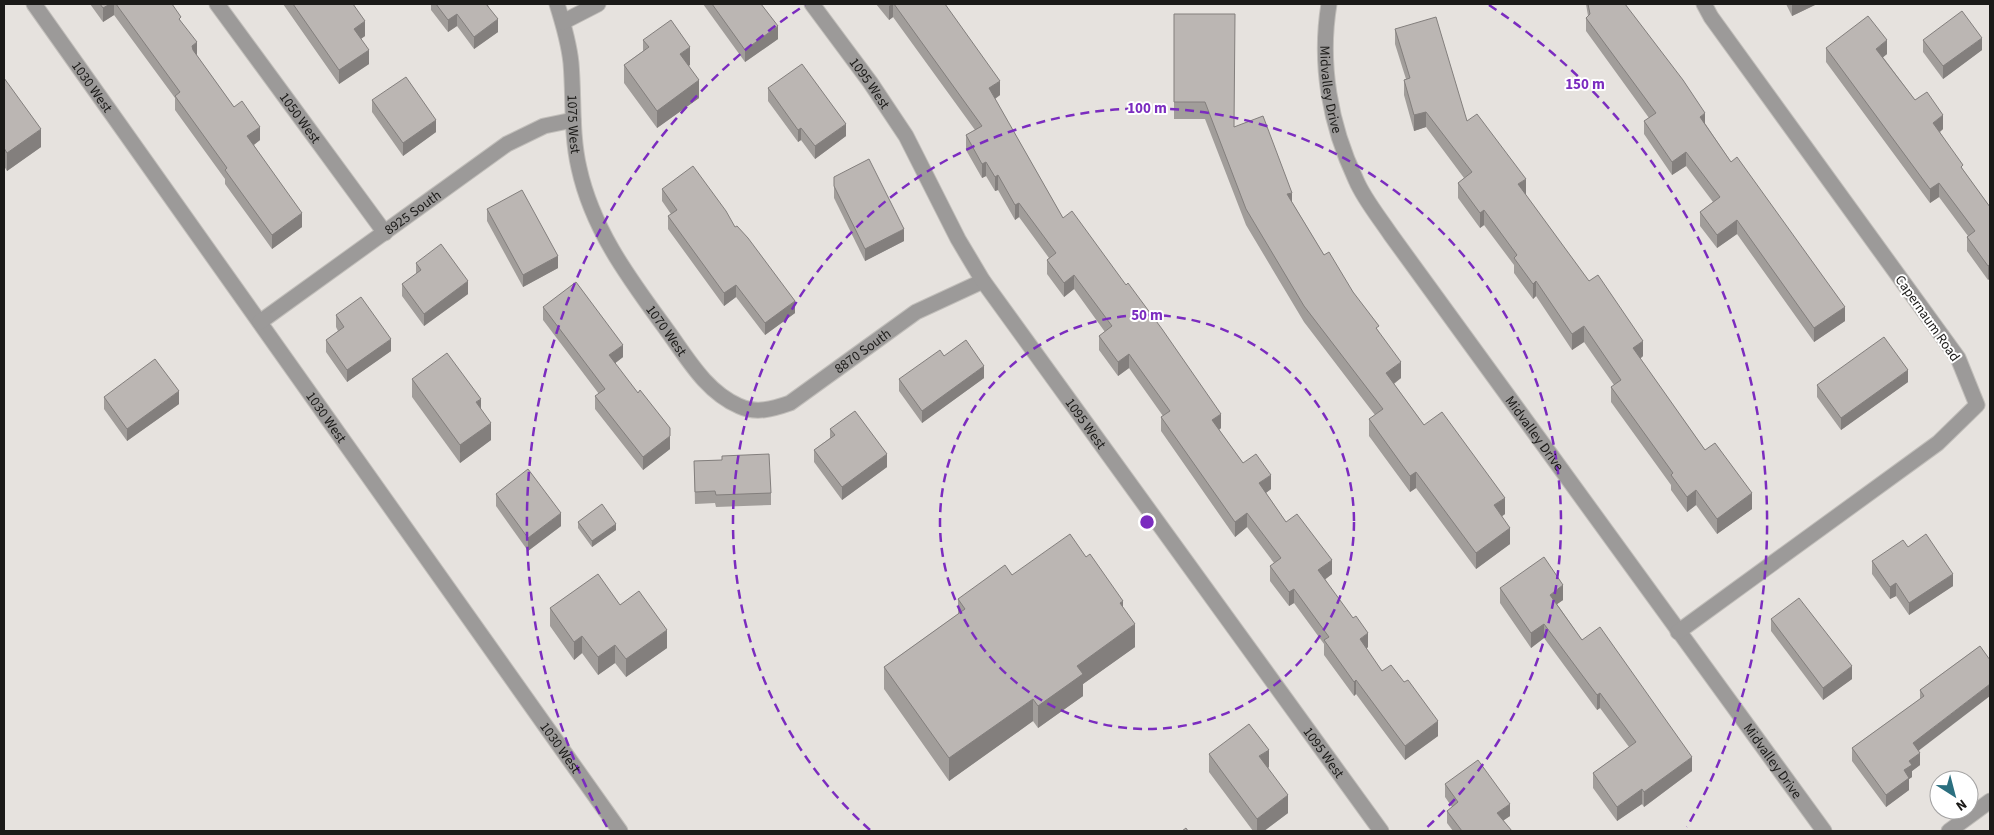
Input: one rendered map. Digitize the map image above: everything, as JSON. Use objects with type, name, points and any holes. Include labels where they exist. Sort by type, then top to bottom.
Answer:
[{"type":"street","name":"1030 West","points":[[34,4],[620,831]]},
{"type":"street","name":"1050 West","points":[[217,4],[385,232]]},
{"type":"street","name":"1075 West","points":[[557,4],[563,22],[571,62],[573,120],[579,168],[591,208],[606,241]]},
{"type":"street","points":[[563,22],[598,4]]},
{"type":"street","name":"1095 West","points":[[812,4],[870,82],[906,136],[958,239],[982,281],[1381,831]]},
{"type":"street","name":"Midvalley Drive","points":[[1329,4],[1325,63],[1333,120],[1356,181],[1391,235],[1824,831]]},
{"type":"street","name":"Capernaum Road","points":[[1678,632],[1938,442],[1977,405],[1958,358],[1711,17],[1704,4]]},
{"type":"street","name":"8925 South","points":[[260,322],[507,144],[544,126],[573,120]]},
{"type":"street","name":"1070 West","points":[[606,241],[629,278],[697,370],[716,393],[741,407]]},
{"type":"street","name":"8870 South","points":[[741,407],[767,411],[790,403],[916,312],[982,281]]},
{"type":"street","points":[[1949,831],[1990,801]]},
{"type":"building","points":[[100,4],[110,4],[103,8]]},
{"type":"building","points":[[116,4],[172,4],[181,17],[179,19],[197,42],[192,46],[193,50],[234,107],[242,101],[260,127],[247,136],[302,213],[272,235],[175,96],[180,92]]},
{"type":"building","points":[[293,4],[353,4],[365,21],[354,29],[369,50],[339,70]]},
{"type":"building","points":[[436,4],[486,4],[498,19],[474,37],[457,14],[448,20]]},
{"type":"building","points":[[712,4],[761,4],[778,26],[745,50]]},
{"type":"building","points":[[894,4],[945,4],[1000,81],[989,88],[1063,218],[1072,211],[1126,285],[1128,283],[1162,329],[1221,414],[1212,420],[1243,463],[1256,454],[1271,475],[1259,483],[1286,522],[1297,514],[1332,560],[1318,570],[1353,618],[1356,616],[1368,633],[1360,639],[1382,671],[1391,665],[1404,682],[1408,680],[1438,721],[1405,746],[1356,680],[1354,682],[1324,640],[1329,637],[1294,589],[1289,592],[1270,566],[1281,558],[1247,513],[1235,522],[1161,417],[1170,411],[1129,354],[1118,362],[1099,336],[1112,326],[1074,275],[1064,283],[1047,260],[1056,253],[1019,203],[1015,205],[998,175],[995,177],[986,162],[982,164],[966,135],[982,126]]},
{"type":"building","points":[[1588,4],[1625,4],[1683,80],[1705,113],[1700,117],[1731,162],[1737,157],[1845,307],[1814,328],[1737,220],[1717,235],[1700,212],[1720,197],[1686,152],[1672,162],[1644,121],[1656,113],[1586,18],[1590,14]]},
{"type":"building","points":[[1962,11],[1982,38],[1943,66],[1923,40]]},
{"type":"building","points":[[1174,14],[1235,14],[1234,127],[1263,116],[1292,193],[1287,194],[1324,255],[1329,252],[1353,292],[1379,326],[1376,328],[1401,362],[1386,373],[1424,425],[1442,412],[1505,498],[1494,505],[1510,528],[1476,553],[1416,472],[1410,476],[1369,419],[1383,409],[1304,306],[1246,209],[1205,102],[1174,102]]},
{"type":"building","points":[[1868,16],[1887,40],[1876,49],[1915,100],[1927,92],[1943,115],[1933,123],[1963,165],[1961,167],[1990,207],[1990,264],[1988,266],[1967,237],[1975,231],[1939,183],[1930,189],[1826,48]]},
{"type":"building","points":[[1436,17],[1467,121],[1477,114],[1526,179],[1518,184],[1589,281],[1598,275],[1643,341],[1633,348],[1705,450],[1715,443],[1752,493],[1717,519],[1696,490],[1687,497],[1671,475],[1673,473],[1611,387],[1621,380],[1584,326],[1572,334],[1536,281],[1533,284],[1514,258],[1517,255],[1484,210],[1480,213],[1458,183],[1472,172],[1426,112],[1414,115],[1404,80],[1410,78],[1395,29]]},
{"type":"building","points":[[671,20],[690,47],[680,54],[699,80],[657,111],[624,65],[649,47],[643,40]]},
{"type":"building","points":[[802,64],[846,124],[815,146],[801,128],[798,130],[768,88]]},
{"type":"building","points":[[406,77],[436,120],[403,143],[372,100]]},
{"type":"building","points":[[4,78],[41,129],[7,153],[4,148]]},
{"type":"building","points":[[869,159],[904,229],[865,249],[834,186],[834,177]]},
{"type":"building","points":[[693,166],[726,211],[735,227],[737,226],[748,238],[795,301],[765,323],[736,285],[724,293],[668,216],[677,210],[662,189]]},
{"type":"building","points":[[522,190],[558,256],[523,275],[487,209]]},
{"type":"building","points":[[441,244],[468,281],[424,314],[402,284],[421,270],[416,263]]},
{"type":"building","points":[[576,282],[623,345],[609,355],[638,393],[640,390],[670,428],[670,436],[643,457],[595,396],[605,389],[543,307]]},
{"type":"building","points":[[361,297],[391,339],[347,370],[326,340],[344,327],[336,315]]},
{"type":"building","points":[[1884,337],[1908,370],[1841,418],[1817,385]]},
{"type":"building","points":[[966,340],[984,366],[922,411],[899,379],[940,350],[944,356]]},
{"type":"building","points":[[447,353],[481,399],[476,402],[491,423],[460,445],[412,379]]},
{"type":"building","points":[[155,359],[179,391],[127,429],[104,397]]},
{"type":"building","points":[[855,411],[887,454],[842,487],[814,450],[835,435],[830,429]]},
{"type":"building","points":[[769,454],[771,493],[716,495],[715,491],[695,492],[694,461],[722,460],[722,456]]},
{"type":"building","points":[[528,469],[561,513],[528,538],[496,494]]},
{"type":"building","points":[[602,504],[616,524],[592,541],[578,522]]},
{"type":"building","points":[[1070,534],[1086,557],[1090,554],[1123,601],[1120,603],[1135,624],[1077,666],[1083,674],[1038,706],[1033,699],[949,758],[884,667],[965,609],[958,599],[1005,565],[1012,575]]},
{"type":"building","points":[[1926,534],[1953,574],[1909,603],[1896,583],[1890,587],[1872,561],[1903,540],[1908,547]]},
{"type":"building","points":[[1544,557],[1563,585],[1550,595],[1582,640],[1600,627],[1692,757],[1644,792],[1642,789],[1617,807],[1593,773],[1636,742],[1600,693],[1597,695],[1544,624],[1531,633],[1500,588]]},
{"type":"building","points":[[598,574],[620,605],[639,591],[667,630],[626,659],[615,645],[598,657],[582,636],[574,642],[550,608]]},
{"type":"building","points":[[1799,598],[1852,666],[1823,688],[1771,619]]},
{"type":"building","points":[[1980,646],[1990,660],[1990,684],[1913,743],[1920,753],[1909,761],[1912,765],[1904,770],[1909,778],[1886,795],[1852,748],[1924,696],[1920,690]]},
{"type":"building","points":[[1249,724],[1269,750],[1259,756],[1288,795],[1257,819],[1209,754]]},
{"type":"building","points":[[1478,760],[1510,804],[1497,813],[1512,831],[1462,831],[1447,811],[1458,802],[1445,784]]}]
